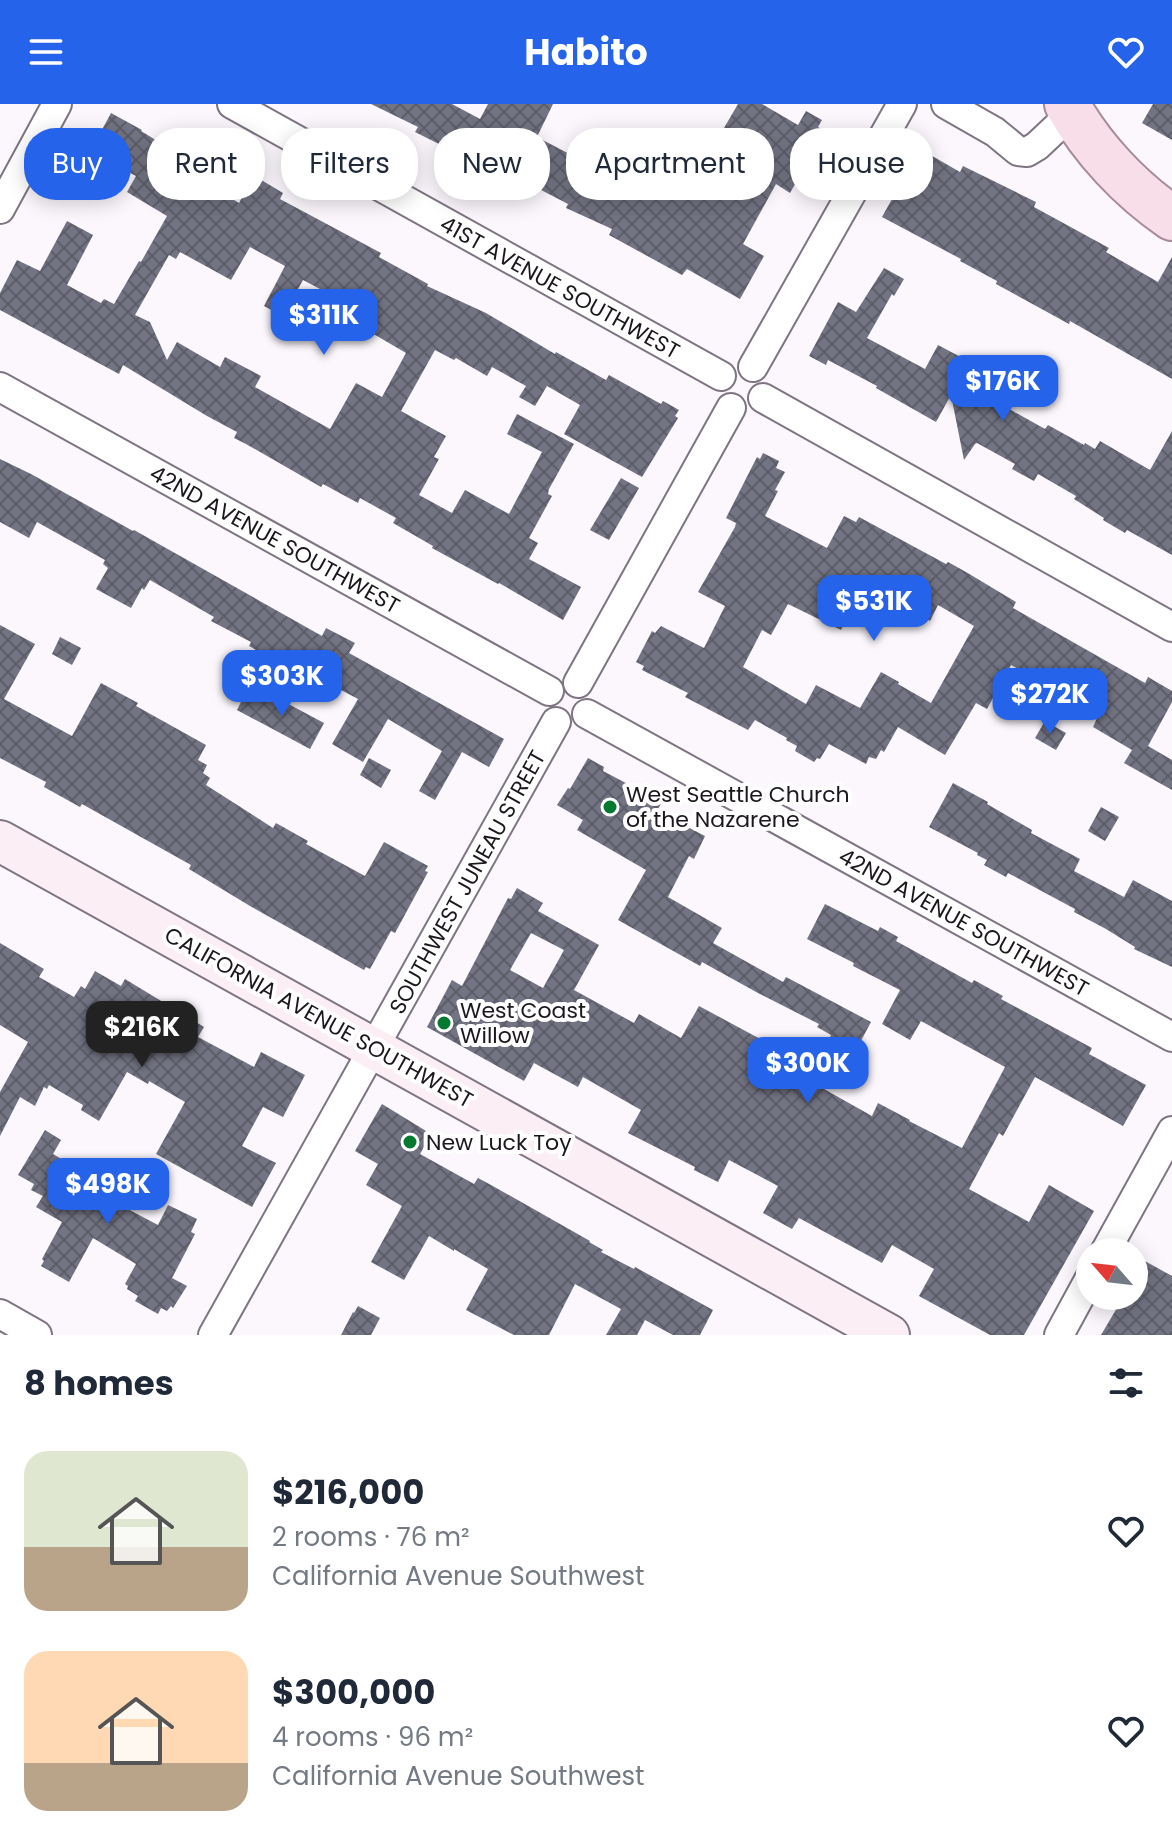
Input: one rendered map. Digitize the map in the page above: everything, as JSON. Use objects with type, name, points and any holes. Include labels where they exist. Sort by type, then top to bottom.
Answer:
[{"type":"main road","points":[[1070,108],[1100,152],[1134,188],[1172,218]]},
{"type":"main road","name":"CALIFORNIA AVENUE SOUTHWEST","points":[[0,841],[889,1335]]},
{"type":"street","points":[[0,209],[57,104]]},
{"type":"street","name":"41ST AVENUE SOUTHWEST","points":[[232,104],[721,376]]},
{"type":"street","points":[[753,367],[902,104]]},
{"type":"street","points":[[946,104],[995,132],[1018,151],[1027,152],[1037,146],[1070,108]]},
{"type":"street","points":[[737,364],[753,367],[763,379],[763,398],[750,409],[742,411],[731,408],[720,395],[718,387],[721,376],[737,364]]},
{"type":"street","name":"42ND AVENUE SOUTHWEST","points":[[0,387],[549,691]]},
{"type":"street","points":[[763,398],[1172,627]]},
{"type":"street","points":[[578,683],[731,408]]},
{"type":"street","points":[[567,680],[578,683],[590,697],[587,714],[573,725],[556,722],[546,708],[549,691],[559,682],[567,680]]},
{"type":"street","name":"42ND AVENUE SOUTHWEST","points":[[587,714],[1172,1037]]},
{"type":"street","name":"SOUTHWEST JUNEAU STREET","points":[[213,1335],[556,722]]},
{"type":"street","points":[[1113,1238],[1172,1131]]},
{"type":"street","points":[[1059,1335],[1076,1304]]},
{"type":"street","points":[[0,1314],[37,1335]]},
{"type":"building","points":[[371,104],[452,104],[480,119],[488,104],[553,104],[541,128],[434,128],[434,142],[418,134],[418,127]]},
{"type":"building","points":[[738,104],[762,104],[798,125],[806,111],[822,120],[820,128],[790,128],[790,193],[776,184],[774,188],[774,128],[724,128]]},
{"type":"building","points":[[1153,104],[1172,104],[1172,140],[1142,123]]},
{"type":"building","points":[[111,113],[147,135],[147,200],[234,200],[239,203],[241,200],[265,200],[265,182],[281,192],[281,200],[381,253],[379,257],[427,286],[486,313],[606,380],[609,375],[661,404],[663,401],[679,410],[675,416],[678,418],[642,477],[564,434],[580,405],[547,386],[535,406],[519,397],[526,386],[492,367],[487,376],[435,350],[401,411],[446,436],[434,457],[439,459],[419,495],[452,513],[465,490],[509,514],[542,452],[507,434],[517,414],[574,444],[549,489],[548,494],[552,496],[529,538],[538,543],[529,559],[581,587],[563,620],[432,548],[393,523],[396,518],[360,498],[358,503],[323,484],[321,487],[234,438],[237,432],[123,365],[119,374],[0,310],[0,293],[17,260],[40,271],[67,221],[93,235],[67,285],[101,303],[104,299],[114,304],[167,216],[131,194],[131,185],[136,176],[131,173],[131,128],[103,128]],"holes":[[[250,247],[285,266],[264,306],[283,316],[303,280],[337,298],[331,309],[406,353],[382,397],[356,383],[330,429],[255,387],[261,376],[225,357],[220,367],[177,342],[167,360],[150,322],[135,315],[169,255],[176,259],[180,252],[231,280]]]},
{"type":"building","points":[[550,144],[566,152],[566,200],[767,200],[743,244],[764,256],[740,299],[687,269],[682,275],[609,235],[612,229],[566,208],[568,204],[550,195]]},
{"type":"building","points":[[933,156],[960,172],[963,166],[1036,202],[1034,207],[1109,248],[1106,252],[1158,282],[1172,257],[1172,379],[1070,321],[1069,324],[996,284],[997,281],[961,259],[882,217],[892,200],[933,200]]},
{"type":"building","points":[[884,268],[904,279],[867,338],[925,369],[938,345],[970,362],[966,369],[1007,391],[1002,405],[1045,429],[1048,425],[1084,445],[1095,449],[1100,441],[1150,470],[1172,431],[1172,555],[1103,520],[1074,499],[1076,496],[1038,474],[1034,481],[1012,469],[1015,464],[977,443],[964,460],[951,395],[936,422],[828,360],[826,365],[809,356],[838,302],[856,312]]},
{"type":"building","points":[[763,453],[779,461],[776,468],[785,472],[765,516],[827,548],[844,516],[856,522],[859,517],[966,572],[1016,602],[1013,608],[1145,683],[1148,677],[1172,691],[1172,702],[1148,746],[1172,760],[1172,790],[1124,763],[1132,750],[1093,727],[1102,707],[1090,700],[1093,695],[1054,674],[1050,680],[1042,675],[1039,680],[1011,665],[987,709],[976,703],[945,755],[898,727],[884,752],[881,750],[876,759],[869,757],[866,764],[829,744],[820,759],[814,762],[795,751],[797,746],[787,738],[755,720],[748,730],[685,697],[688,693],[642,670],[644,666],[636,662],[652,631],[655,633],[661,626],[704,648],[725,606],[698,592],[735,527],[736,523],[726,518],[757,457],[760,459]],"holes":[[[863,585],[930,621],[938,605],[974,626],[931,703],[881,672],[860,708],[816,685],[806,704],[743,667],[762,630],[771,635],[788,604],[841,630]]]},
{"type":"building","points":[[0,459],[322,636],[326,628],[355,643],[349,653],[504,739],[489,767],[462,752],[435,800],[419,791],[442,751],[388,719],[363,762],[332,744],[358,699],[290,663],[287,668],[249,646],[251,642],[211,621],[214,617],[150,580],[131,608],[96,589],[108,568],[103,564],[105,560],[37,522],[29,538],[0,522]]},
{"type":"building","points":[[621,478],[639,488],[609,540],[590,530]]},
{"type":"building","points":[[0,625],[35,644],[4,699],[72,736],[101,683],[206,745],[198,760],[207,765],[203,773],[210,778],[206,785],[273,828],[276,823],[308,841],[306,844],[365,876],[384,842],[428,866],[425,871],[428,872],[395,933],[391,931],[370,969],[366,967],[364,970],[250,906],[189,869],[191,865],[82,804],[80,807],[44,787],[46,782],[0,758]]},
{"type":"building","points":[[60,637],[81,648],[72,665],[52,654]]},
{"type":"building","points":[[248,688],[277,704],[279,699],[324,723],[310,749],[237,710]]},
{"type":"building","points":[[1045,721],[1066,733],[1056,750],[1035,738]]},
{"type":"building","points":[[369,758],[391,770],[381,788],[360,775]]},
{"type":"building","points":[[588,758],[604,767],[603,771],[662,802],[658,809],[670,818],[705,836],[694,859],[689,856],[668,897],[722,928],[713,943],[783,982],[786,977],[871,1022],[855,1052],[829,1039],[831,1035],[817,1027],[819,1024],[702,962],[700,966],[618,920],[646,870],[577,830],[583,820],[557,805]]},
{"type":"building","points":[[953,783],[1032,830],[1031,833],[1080,859],[1074,871],[1124,897],[1133,880],[1172,901],[1172,967],[1134,949],[1074,912],[1075,909],[1008,873],[1006,877],[984,865],[987,860],[978,853],[929,827]]},
{"type":"building","points":[[1101,807],[1119,817],[1105,841],[1088,831]]},
{"type":"building","points":[[517,888],[543,903],[538,911],[599,945],[574,990],[634,1023],[639,1014],[681,1038],[699,1006],[765,1039],[790,1055],[783,1066],[872,1116],[878,1103],[962,1148],[1005,1067],[921,1021],[910,1040],[882,1024],[900,990],[807,939],[825,904],[878,931],[880,927],[898,937],[896,941],[972,983],[974,980],[1003,996],[1001,999],[1092,1048],[1089,1054],[1146,1085],[1123,1126],[1035,1077],[1003,1136],[999,1133],[969,1189],[1029,1222],[1049,1185],[1094,1211],[1076,1238],[1024,1335],[990,1335],[919,1296],[934,1269],[892,1245],[882,1263],[799,1218],[792,1229],[763,1213],[778,1186],[729,1160],[718,1182],[694,1170],[695,1167],[628,1133],[641,1110],[583,1077],[578,1087],[534,1063],[524,1081],[427,1027],[452,980],[462,986],[508,898],[511,899]],"holes":[[[531,933],[564,950],[543,988],[510,970]]]},
{"type":"building","points":[[0,943],[44,969],[39,977],[74,997],[81,986],[85,989],[95,971],[121,986],[125,979],[204,1027],[198,1037],[254,1067],[261,1052],[305,1075],[283,1117],[263,1107],[242,1146],[276,1163],[252,1207],[156,1154],[185,1102],[127,1072],[99,1121],[81,1110],[83,1105],[49,1085],[47,1089],[44,1087],[35,1106],[20,1097],[0,1136],[0,1092],[28,1042],[0,1025]]},
{"type":"building","points":[[382,1104],[431,1134],[420,1154],[474,1184],[478,1178],[590,1241],[603,1250],[601,1252],[713,1310],[700,1335],[673,1335],[645,1320],[637,1335],[606,1335],[621,1309],[575,1284],[549,1335],[514,1335],[466,1310],[488,1269],[429,1236],[404,1280],[371,1262],[402,1206],[366,1185],[378,1164],[355,1151]]},
{"type":"building","points":[[45,1130],[61,1140],[53,1154],[107,1186],[117,1169],[136,1180],[122,1206],[158,1225],[168,1205],[197,1219],[191,1232],[195,1234],[172,1278],[187,1286],[173,1308],[171,1306],[167,1311],[161,1308],[158,1314],[135,1301],[138,1296],[125,1284],[136,1264],[93,1238],[69,1282],[41,1266],[62,1222],[36,1207],[43,1196],[31,1190],[34,1184],[18,1175]]},
{"type":"building","points":[[1148,1263],[1172,1276],[1172,1335],[1101,1335],[1116,1310],[1148,1310]]},
{"type":"building","points":[[358,1306],[380,1318],[371,1335],[341,1335],[353,1312]]},
{"type":"place","name":"West Seattle Church of the Nazarene","points":[[610,807]]},
{"type":"place","name":"West Coast Willow","points":[[444,1023]]},
{"type":"place","name":"New Luck Toy","points":[[410,1142]]}]
